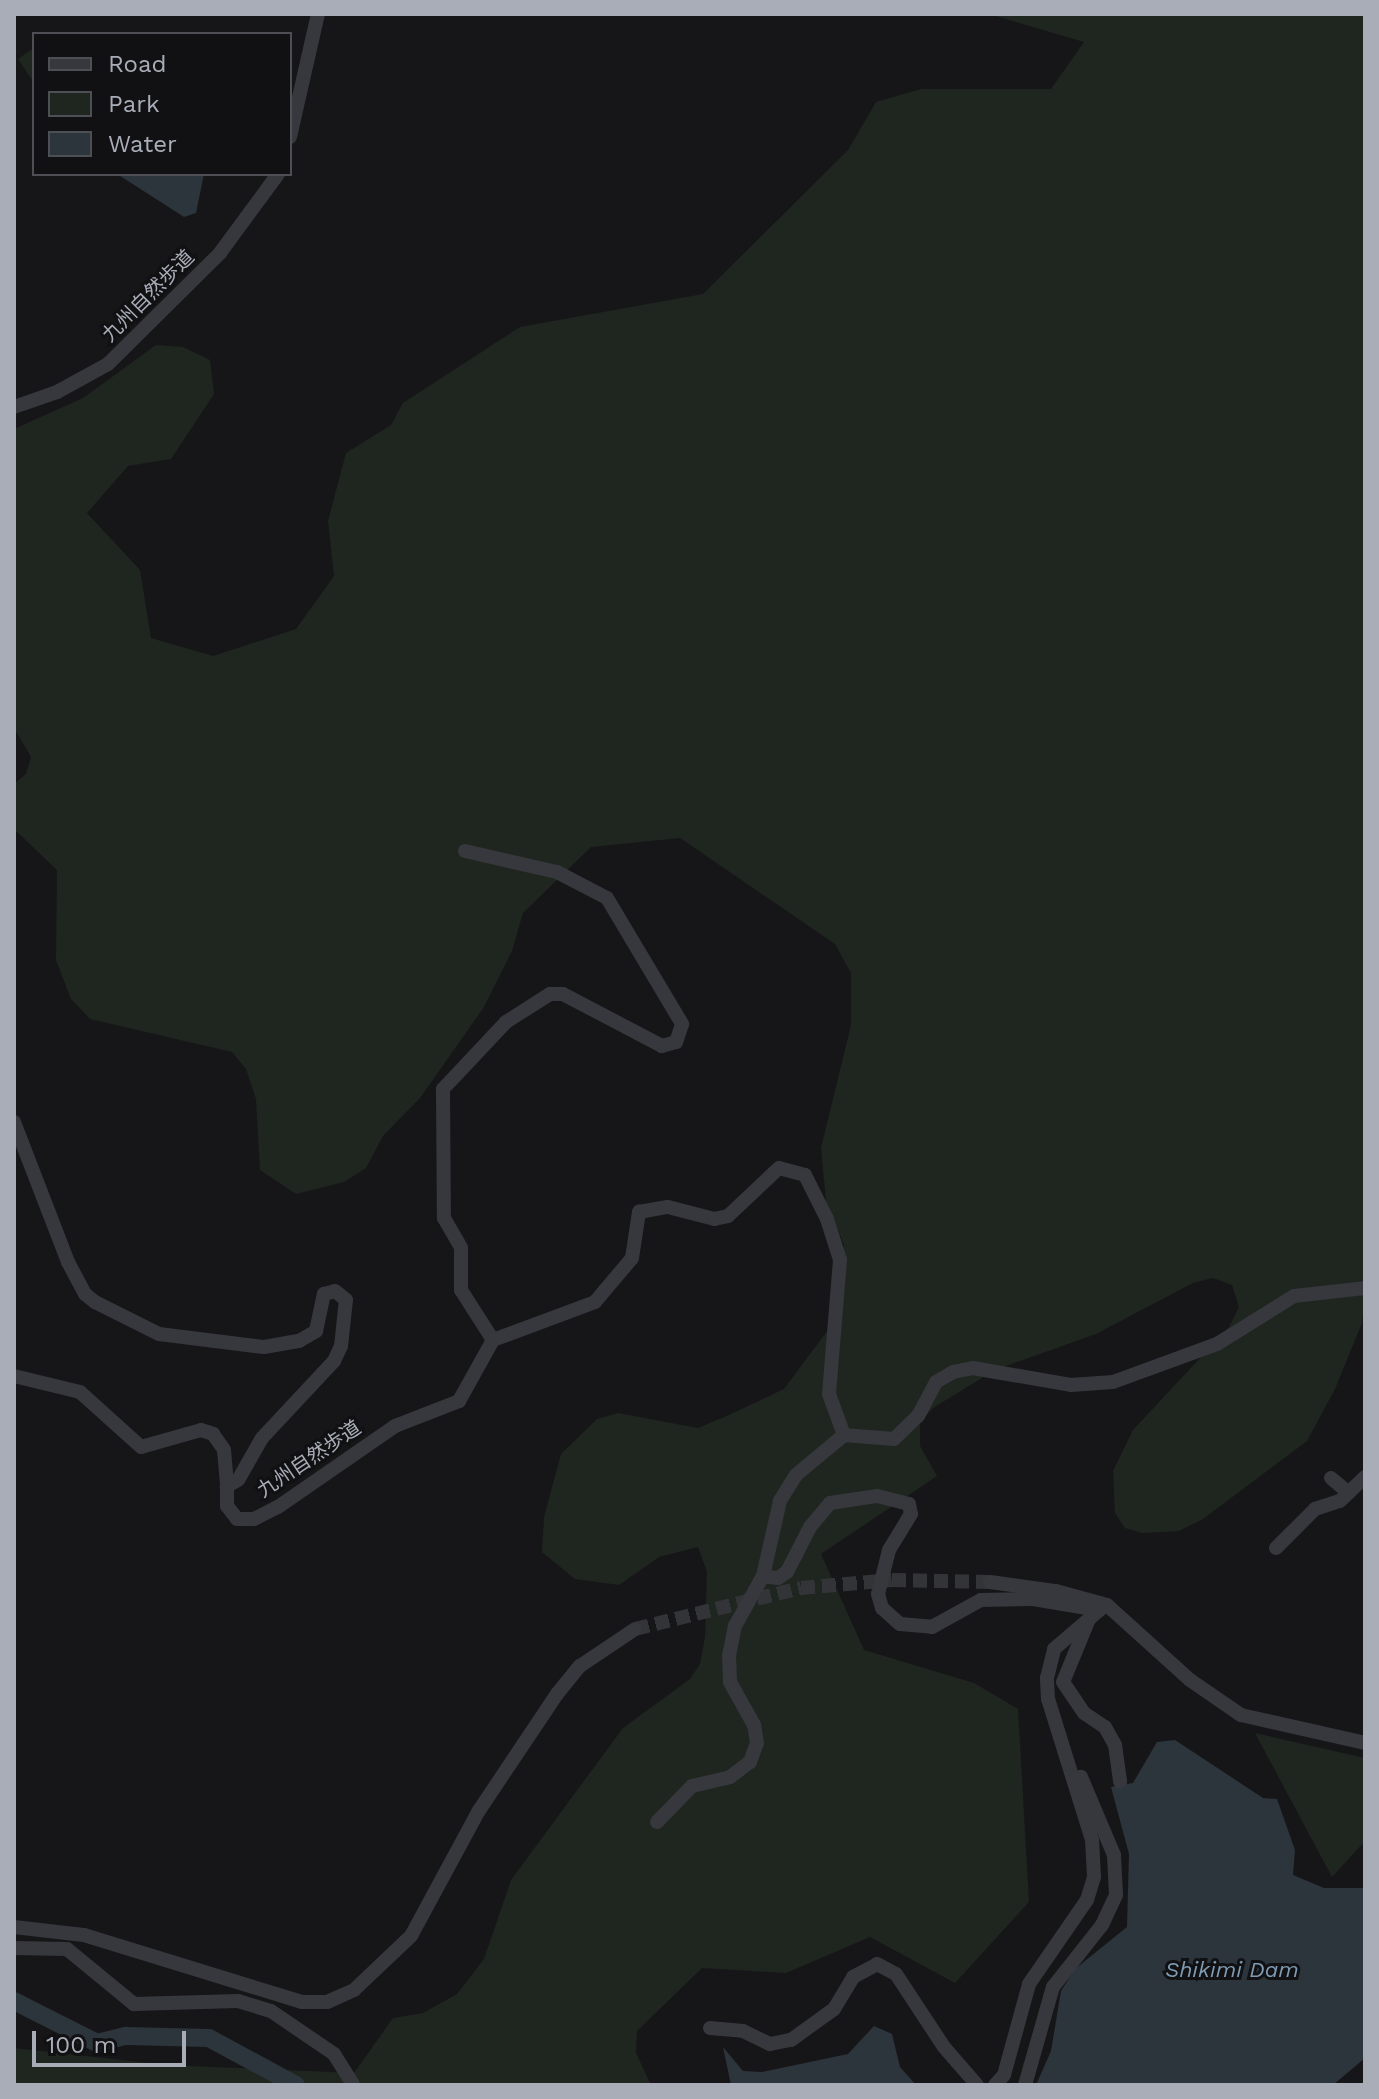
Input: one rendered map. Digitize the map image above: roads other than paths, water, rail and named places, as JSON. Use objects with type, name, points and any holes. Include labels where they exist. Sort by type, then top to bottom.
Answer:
[{"type":"street","points":[[292,128],[318,14]]},
{"type":"street","name":"九州自然歩道","points":[[14,407],[57,392],[108,364],[220,253],[277,176]]},
{"type":"street","points":[[465,851],[557,872],[607,898],[682,1024],[676,1042],[662,1046],[563,994],[550,994],[506,1022],[443,1089],[444,1218],[461,1248],[461,1290],[493,1340],[595,1302],[632,1258],[639,1212],[668,1207],[714,1219],[728,1216],[764,1177],[779,1168],[792,1171],[805,1175],[827,1219],[840,1260],[829,1394],[844,1435]]},
{"type":"street","name":"九州自然歩道","points":[[14,1122],[68,1262],[85,1294],[95,1302],[159,1334],[264,1347],[299,1341],[316,1331],[324,1294],[335,1291],[346,1300],[343,1340],[334,1361],[262,1438],[238,1480],[227,1486],[231,1513],[237,1519],[254,1519],[395,1426],[459,1401],[493,1340]]},
{"type":"street","points":[[657,1822],[692,1786],[730,1777],[750,1762],[757,1743],[754,1725],[730,1682],[729,1656],[735,1626],[763,1576],[768,1536],[787,1487],[844,1435],[894,1439],[918,1416],[936,1382],[953,1372],[973,1368],[1071,1385],[1113,1382],[1217,1344],[1294,1296],[1365,1288]]},
{"type":"street","points":[[14,1376],[80,1392],[141,1447],[190,1432],[213,1434],[224,1450],[227,1486]]},
{"type":"street","points":[[1276,1548],[1315,1509],[1349,1493],[1365,1477]]},
{"type":"street","points":[[1331,1478],[1349,1493]]},
{"type":"street","points":[[763,1576],[778,1578],[787,1572],[810,1527],[830,1503],[877,1496],[909,1504],[911,1514],[889,1550],[878,1594],[882,1608],[900,1624],[932,1627],[981,1600],[1033,1599],[1098,1611]]},
{"type":"street","points":[[990,1582],[1056,1591],[1098,1611],[1241,1715],[1365,1743]]},
{"type":"street","points":[[995,2085],[1004,2075],[1029,1984],[1087,1900],[1094,1877],[1092,1840],[1072,1764],[1048,1699],[1047,1678],[1054,1649],[1098,1611]]},
{"type":"street","points":[[1098,1611],[1063,1682],[1084,1713],[1105,1727],[1115,1745],[1120,1782]]},
{"type":"street","points":[[14,1927],[84,1935],[302,2002],[327,2002],[354,1990],[411,1936],[478,1812],[557,1694],[580,1666],[635,1629]]},
{"type":"street","points":[[1025,2085],[1053,1987],[1102,1925],[1116,1895],[1114,1855],[1099,1810],[1072,1764]]},
{"type":"street","points":[[14,1948],[67,1949],[134,2004],[238,2001],[271,2011],[334,2054],[353,2085]]},
{"type":"street","points":[[710,2028],[743,2031],[770,2044],[791,2040],[834,2009],[853,1977],[877,1964],[896,1974],[944,2047],[977,2085]]},
{"type":"water","points":[[120,176],[204,176],[196,213],[184,217]]},
{"type":"water","name":"Shikimi Dam","points":[[1175,1740],[1263,1798],[1277,1799],[1295,1850],[1293,1875],[1324,1888],[1365,1888],[1365,2058],[1333,2085],[1036,2085],[1051,2051],[1061,1991],[1075,1969],[1127,1927],[1129,1854],[1111,1787],[1133,1783],[1157,1742]]},
{"type":"water","points":[[874,2026],[892,2034],[900,2067],[916,2085],[731,2085],[723,2047],[743,2071],[762,2072],[848,2054]]},
{"type":"waterway","points":[[14,2001],[97,2043],[126,2036],[209,2038],[296,2085]]},
{"type":"tunnel","points":[[635,1629],[801,1588],[892,1580],[990,1582]]}]
